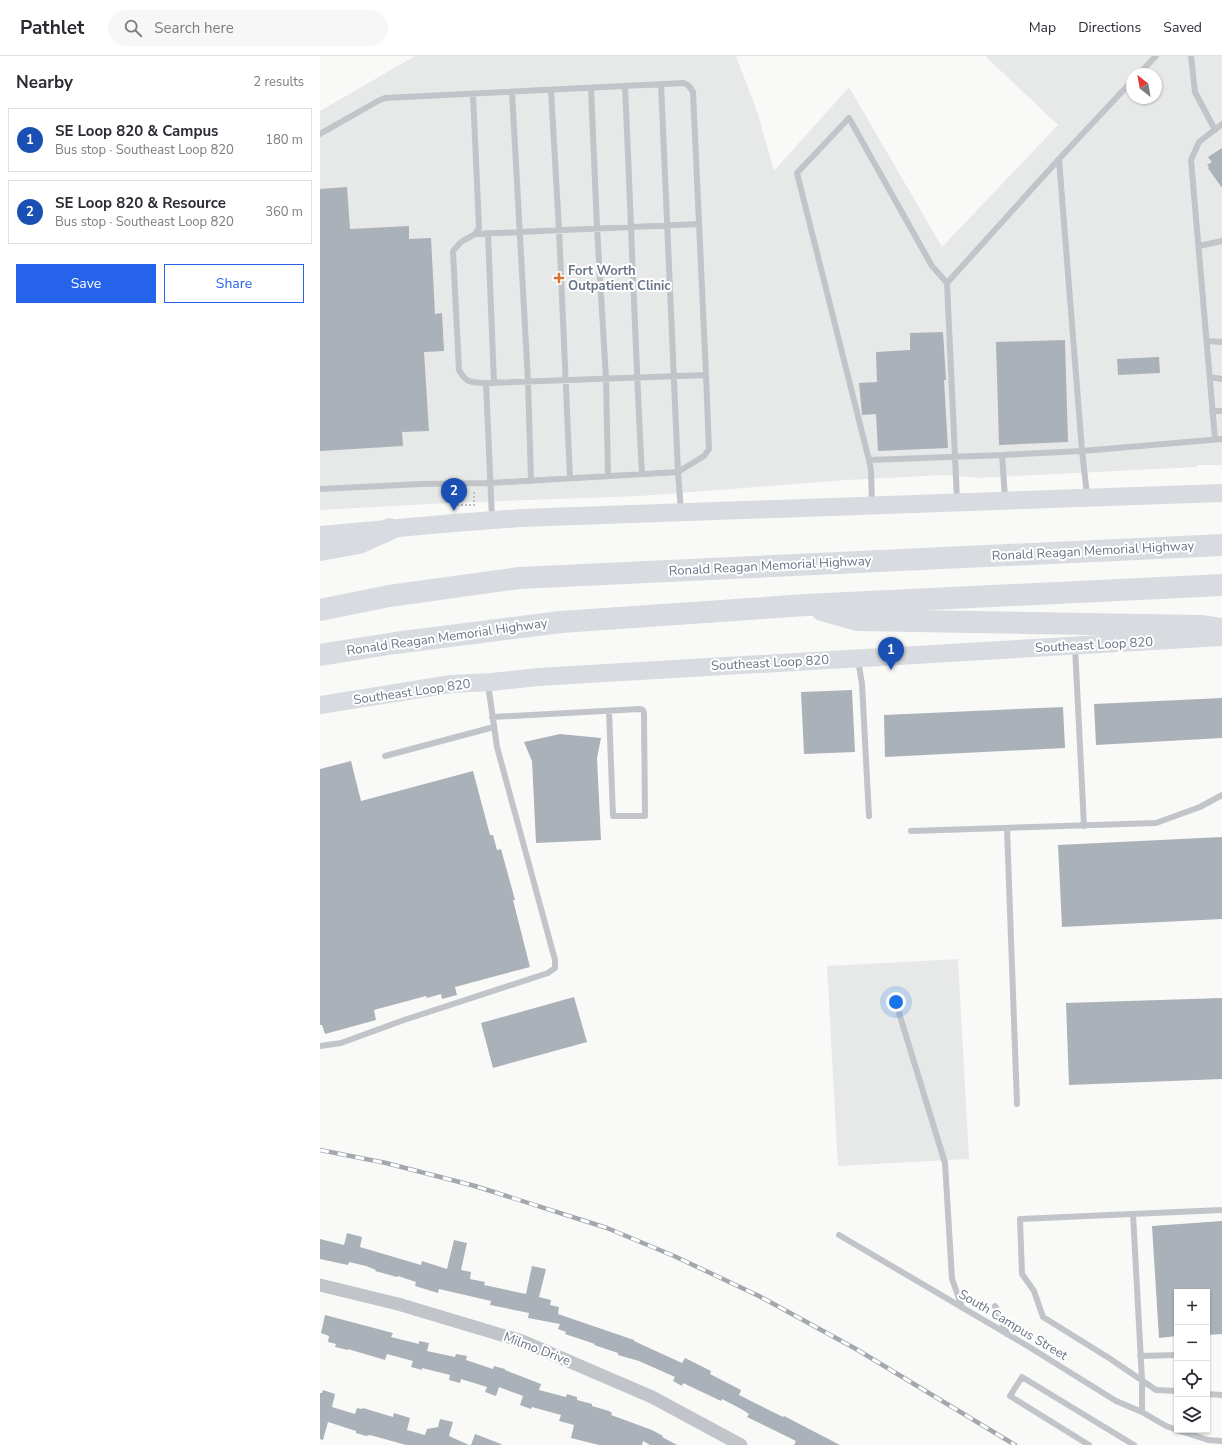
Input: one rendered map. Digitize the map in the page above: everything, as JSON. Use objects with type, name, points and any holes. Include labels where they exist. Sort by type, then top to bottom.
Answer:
[{"type":"highway","points":[[320,550],[359,543],[390,529]]},
{"type":"highway","name":"Ronald Reagan Memorial Highway","points":[[320,610],[389,596],[519,578],[1222,545]]},
{"type":"highway","name":"Ronald Reagan Memorial Highway","points":[[320,655],[446,636],[561,622],[806,605],[1222,585]]},
{"type":"highway","points":[[806,605],[857,620],[1193,626],[1222,629]]},
{"type":"main road","points":[[320,535],[492,520],[1222,494]]},
{"type":"main road","name":"Southeast Loop 820","points":[[320,705],[451,684],[538,677],[1222,637]]},
{"type":"street","name":"Milmo Drive","points":[[320,1285],[398,1304],[522,1341],[652,1397],[742,1445]]},
{"type":"lane","points":[[1145,68],[1156,56]]},
{"type":"lane","points":[[1191,56],[1195,92],[1215,130]]},
{"type":"lane","points":[[320,134],[385,98],[684,83],[689,86],[693,92],[709,449],[704,456],[678,472],[490,483],[421,484],[320,489]]},
{"type":"lane","points":[[661,84],[673,376],[681,513]]},
{"type":"lane","points":[[625,86],[642,474]]},
{"type":"lane","points":[[947,283],[1126,87]]},
{"type":"lane","points":[[591,88],[597,228],[606,378],[608,476]]},
{"type":"lane","points":[[551,90],[570,478]]},
{"type":"lane","points":[[512,92],[528,381],[531,481]]},
{"type":"lane","points":[[473,94],[479,228],[475,234],[462,242],[453,251],[459,370],[463,378],[469,382],[494,383],[706,374]]},
{"type":"lane","points":[[872,506],[871,470],[869,460],[797,173],[849,118],[932,266],[947,283],[957,504]]},
{"type":"lane","points":[[1215,439],[1191,160],[1199,142],[1222,124]]},
{"type":"lane","points":[[1059,159],[1087,499]]},
{"type":"lane","points":[[475,234],[699,224]]},
{"type":"lane","points":[[488,233],[494,383]]},
{"type":"lane","points":[[1199,246],[1222,241]]},
{"type":"lane","points":[[1206,341],[1222,342]]},
{"type":"lane","points":[[1210,377],[1222,378]]},
{"type":"lane","points":[[486,383],[492,520]]},
{"type":"lane","points":[[1212,411],[1222,411]]},
{"type":"lane","points":[[869,460],[1082,451],[1222,439]]},
{"type":"lane","points":[[1002,455],[1005,502]]},
{"type":"lane","points":[[1075,646],[1084,826]]},
{"type":"lane","points":[[858,658],[862,684],[869,816]]},
{"type":"lane","points":[[320,1046],[341,1043],[404,1020],[548,973],[555,968],[555,960],[497,748],[488,682]]},
{"type":"lane","points":[[492,717],[609,711],[643,710],[645,816],[614,816],[609,711]]},
{"type":"lane","points":[[385,756],[494,727]]},
{"type":"lane","points":[[911,831],[1156,823],[1200,807],[1222,796]]},
{"type":"lane","points":[[1007,828],[1017,1104]]},
{"type":"lane","points":[[899,1013],[946,1163],[952,1279],[962,1307]]},
{"type":"lane","points":[[1174,1391],[1156,1390],[1044,1317],[1034,1291],[1022,1274],[1020,1219],[1222,1210]]},
{"type":"lane","points":[[1133,1214],[1142,1380],[1142,1412]]},
{"type":"lane","name":"South Campus Street","points":[[839,1235],[1007,1334],[1116,1402],[1142,1412],[1174,1429]]},
{"type":"lane","points":[[995,1306],[1007,1334]]},
{"type":"lane","points":[[1140,1356],[1174,1355]]},
{"type":"lane","points":[[1089,1445],[1010,1396],[1022,1377],[1134,1445]]},
{"type":"lane","points":[[1210,1394],[1222,1395]]},
{"type":"lane","name":"South Campus Street","points":[[1186,1433],[1222,1441]]},
{"type":"path","points":[[454,523],[453,505],[474,505],[474,483]]},
{"type":"shaded area","points":[[415,56],[736,56],[758,114],[774,171],[849,87],[942,247],[1058,125],[985,56],[1222,56],[1222,465],[1197,465],[1197,467],[978,478],[945,475],[847,480],[640,496],[449,503],[320,510],[320,111]]},
{"type":"shaded area","points":[[958,959],[969,1159],[838,1166],[827,966]]},
{"type":"building","points":[[1222,148],[1222,188],[1207,165],[1212,162],[1208,157]]},
{"type":"building","points":[[347,187],[350,229],[409,226],[409,239],[431,238],[435,314],[442,313],[444,351],[424,352],[429,431],[402,432],[403,446],[320,451],[320,189]]},
{"type":"building","points":[[943,332],[948,448],[878,451],[876,414],[862,415],[859,383],[877,382],[876,352],[910,350],[910,333]]},
{"type":"building","points":[[1065,340],[1068,442],[999,445],[996,342]]},
{"type":"building","points":[[1159,357],[1160,373],[1118,375],[1117,359]]},
{"type":"building","points":[[852,690],[855,752],[804,754],[801,692]]},
{"type":"building","points":[[1222,698],[1222,738],[1096,745],[1094,704]]},
{"type":"building","points":[[1063,707],[1065,748],[885,757],[884,715]]},
{"type":"building","points":[[560,734],[601,738],[597,758],[601,840],[536,843],[532,761],[524,742]]},
{"type":"building","points":[[351,761],[361,801],[473,771],[490,835],[493,835],[497,850],[501,849],[515,900],[513,900],[530,967],[455,987],[457,995],[442,999],[441,994],[427,998],[426,996],[374,1010],[376,1020],[325,1034],[322,1025],[320,1025],[320,769]]},
{"type":"building","points":[[1222,837],[1222,919],[1062,927],[1058,845]]},
{"type":"building","points":[[574,997],[587,1042],[493,1068],[481,1023]]},
{"type":"building","points":[[1222,998],[1222,1079],[1069,1085],[1066,1003]]},
{"type":"building","points":[[1222,1221],[1222,1334],[1210,1335],[1210,1289],[1174,1289],[1174,1336],[1159,1338],[1152,1226]]},
{"type":"building","points":[[347,1233],[362,1237],[360,1247],[421,1265],[422,1261],[447,1269],[454,1240],[467,1243],[461,1270],[471,1272],[470,1279],[485,1282],[484,1285],[526,1294],[532,1266],[546,1269],[539,1297],[551,1300],[550,1305],[559,1307],[558,1314],[634,1340],[682,1363],[685,1358],[711,1371],[710,1374],[741,1390],[739,1395],[840,1445],[794,1445],[796,1441],[747,1417],[749,1414],[722,1399],[721,1401],[683,1383],[682,1386],[673,1381],[675,1377],[639,1361],[618,1355],[618,1353],[565,1334],[566,1332],[558,1329],[560,1324],[528,1318],[529,1313],[490,1305],[491,1301],[439,1289],[438,1293],[415,1286],[416,1282],[375,1271],[376,1270],[366,1266],[349,1262],[348,1265],[320,1259],[320,1239],[344,1245]]},
{"type":"building","points":[[325,1315],[393,1333],[391,1337],[419,1344],[419,1341],[429,1343],[427,1351],[455,1357],[456,1354],[467,1356],[466,1360],[493,1369],[494,1366],[505,1369],[541,1384],[539,1390],[566,1397],[567,1394],[577,1397],[577,1400],[609,1411],[612,1413],[611,1415],[652,1430],[677,1445],[650,1445],[643,1441],[642,1445],[599,1445],[571,1438],[574,1425],[559,1421],[561,1415],[532,1407],[531,1409],[520,1405],[523,1396],[499,1387],[496,1396],[485,1392],[487,1387],[461,1379],[460,1383],[449,1380],[450,1375],[422,1368],[422,1370],[411,1367],[413,1361],[387,1354],[385,1360],[348,1349],[335,1347],[336,1344],[328,1342],[329,1336],[321,1333]]},
{"type":"building","points":[[323,1390],[335,1394],[332,1407],[355,1414],[357,1408],[363,1408],[393,1417],[394,1413],[410,1418],[407,1430],[425,1435],[427,1429],[438,1427],[440,1419],[453,1422],[449,1436],[469,1445],[406,1445],[370,1435],[366,1436],[356,1433],[356,1431],[328,1422],[323,1440],[320,1439],[320,1393],[322,1393]]},
{"type":"building","points":[[475,1434],[501,1444],[501,1445],[471,1445]]},
{"type":"railway","points":[[320,1150],[386,1163],[475,1186],[607,1228],[674,1256],[759,1296],[856,1349],[1015,1445]]},
{"type":"place","name":"Fort Worth Outpatient Clinic","points":[[559,278]]},
{"type":"place","name":"SE Loop 820 & Resource","points":[[454,511]]},
{"type":"place","name":"SE Loop 820 & Campus","points":[[891,670]]}]
